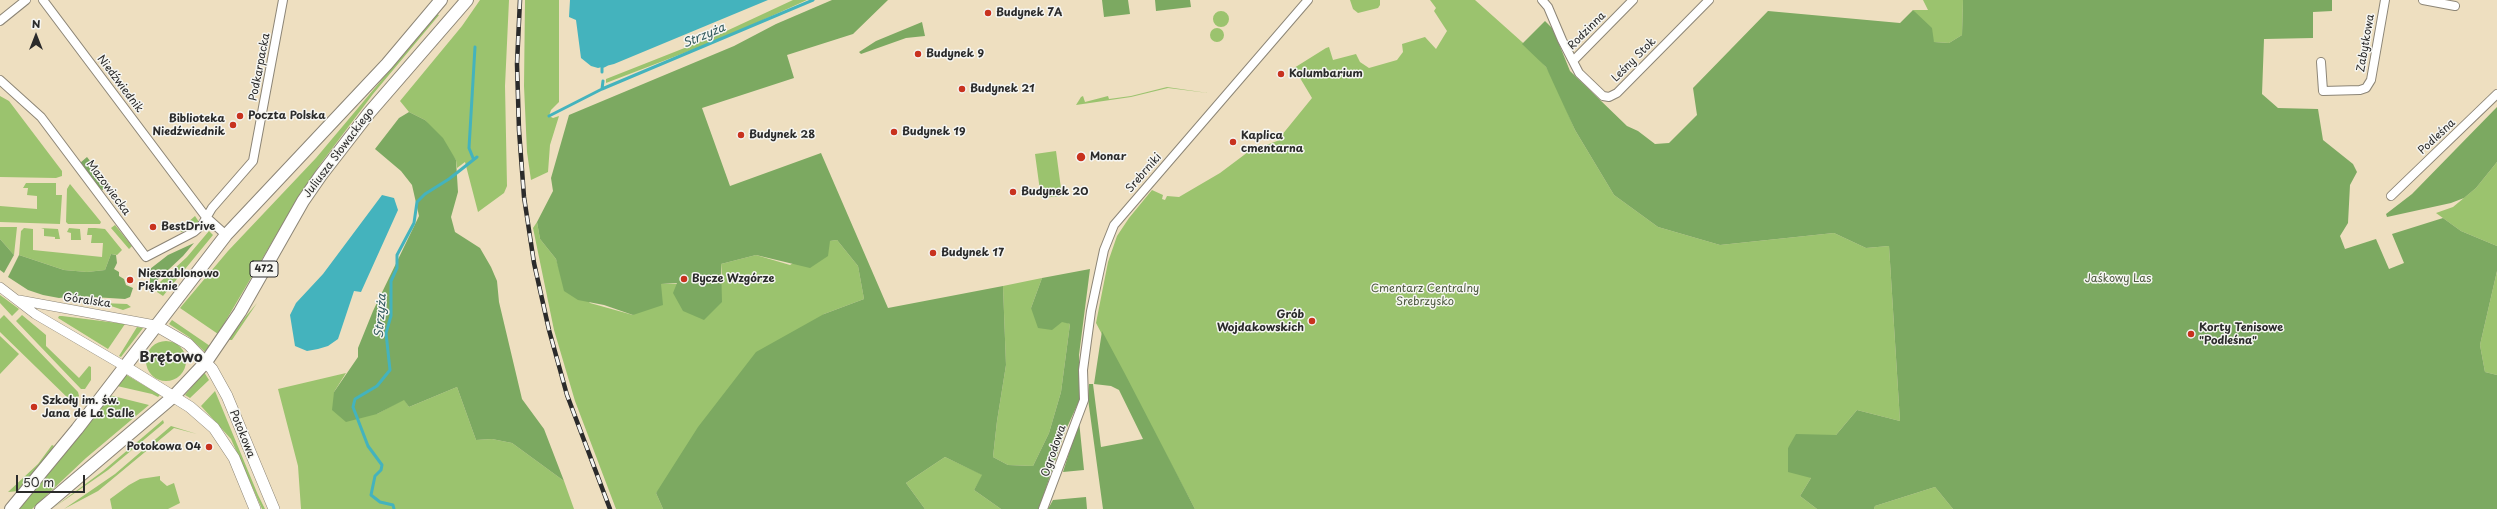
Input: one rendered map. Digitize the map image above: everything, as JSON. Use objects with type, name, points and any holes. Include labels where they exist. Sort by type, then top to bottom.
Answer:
[{"type":"main road","name":"Juliusza Słowackiego","points":[[124,366],[226,235],[387,64],[441,0]]},
{"type":"main road","name":"Juliusza Słowackiego","points":[[206,362],[240,312],[303,201],[321,174],[369,114],[467,0]]},
{"type":"main road","name":"Potokowa","points":[[155,325],[188,344],[212,369],[227,396],[274,509]]},
{"type":"main road","name":"472","points":[[41,509],[174,396],[206,362]]},
{"type":"main road","name":"Potokowa","points":[[124,366],[174,396],[205,418],[222,439],[234,458],[255,509]]},
{"type":"main road","points":[[11,509],[76,429],[124,366]]},
{"type":"street","points":[[0,21],[26,0]]},
{"type":"street","name":"Niedźwiednik","points":[[43,0],[210,220],[226,235]]},
{"type":"street","name":"Podkarpacka","points":[[210,220],[212,208],[253,161],[283,0]]},
{"type":"street","name":"Srebrniki","points":[[1084,400],[1083,370],[1091,311],[1104,250],[1114,225],[1308,0]]},
{"type":"street","name":"Leśny Stok","points":[[1542,0],[1548,7],[1579,73],[1603,96],[1609,98],[1617,93],[1709,0]]},
{"type":"street","points":[[1548,7],[1555,0]]},
{"type":"street","name":"Rodzinna","points":[[1573,61],[1633,0]]},
{"type":"street","name":"Zabytkowa","points":[[2321,62],[2323,91],[2360,90],[2366,88],[2371,80],[2385,0]]},
{"type":"street","points":[[2423,0],[2455,6]]},
{"type":"street","name":"Mazowiecka","points":[[0,80],[41,117],[146,258],[194,232],[210,220]]},
{"type":"street","name":"Podleśna","points":[[2391,196],[2497,94]]},
{"type":"street","name":"Góralska","points":[[0,287],[50,322],[124,366]]},
{"type":"street","name":"Góralska","points":[[16,299],[57,309],[114,316],[155,325]]},
{"type":"street","points":[[50,322],[57,309]]},
{"type":"street","name":"Ogrodowa","points":[[1044,509],[1084,400]]},
{"type":"green space","points":[[480,0],[509,0],[505,86],[507,186],[504,193],[478,212],[465,162],[457,168],[456,160],[425,120],[409,112],[400,101],[462,26]]},
{"type":"green space","points":[[525,0],[559,0],[559,102],[551,110],[549,116],[553,118],[559,116],[550,145],[548,172],[531,180],[527,152],[524,86]]},
{"type":"green space","points":[[793,0],[807,0],[723,38],[606,83],[606,79],[720,34]]},
{"type":"green space","points":[[832,0],[888,0],[853,34],[787,55],[794,78],[702,108],[730,186],[821,153],[888,308],[1003,286],[1006,365],[993,457],[1008,465],[1033,466],[1049,433],[1061,392],[1070,324],[1062,322],[1052,330],[1038,328],[1031,308],[1042,278],[1090,269],[1079,355],[1080,399],[1064,434],[1039,509],[1001,509],[974,490],[982,475],[945,457],[906,483],[925,509],[663,509],[656,493],[698,427],[756,352],[824,314],[864,299],[858,266],[837,240],[830,241],[828,256],[810,268],[756,255],[721,264],[722,302],[704,320],[683,311],[673,293],[677,283],[661,284],[663,305],[633,315],[604,305],[578,300],[564,291],[556,259],[540,239],[537,222],[553,191],[551,178],[569,115],[734,46],[776,24]]},
{"type":"green space","points":[[1102,0],[1128,0],[1130,14],[1104,17]]},
{"type":"green space","points":[[1155,0],[1190,0],[1191,7],[1156,11]]},
{"type":"green space","points":[[1350,0],[1380,0],[1380,5],[1378,8],[1358,13],[1353,9]]},
{"type":"green space","name":"Cmentarz Centralny Srebrzysko","points":[[1430,0],[1475,0],[1531,50],[1546,67],[1554,81],[1575,130],[1614,195],[1658,227],[1720,245],[1834,233],[1866,248],[1889,246],[1900,421],[1857,410],[1836,435],[1788,448],[1789,459],[1811,478],[1800,496],[1817,509],[1195,509],[1096,323],[1108,262],[1117,236],[1129,218],[1152,190],[1163,195],[1162,199],[1165,200],[1167,196],[1179,197],[1220,173],[1248,152],[1277,141],[1312,98],[1294,68],[1326,48],[1329,47],[1333,60],[1356,54],[1360,62],[1369,68],[1397,60],[1403,52],[1402,44],[1425,37],[1436,49],[1447,31],[1434,11],[1436,8]]},
{"type":"green space","points":[[1923,0],[1963,0],[1962,35],[1949,43],[1934,42],[1913,10],[1928,10]]},
{"type":"green space","name":"Jaśkowy Las","points":[[1963,0],[2332,0],[2332,11],[2313,12],[2313,38],[2264,39],[2262,94],[2278,108],[2318,109],[2323,140],[2353,164],[2357,172],[2350,185],[2348,223],[2340,236],[2345,249],[2376,239],[2389,269],[2404,263],[2392,234],[2443,218],[2461,231],[2497,246],[2497,271],[2480,345],[2485,372],[2497,375],[2497,509],[1953,509],[1935,487],[1875,506],[1874,509],[1817,509],[1800,496],[1811,478],[1788,472],[1788,448],[1796,434],[1836,435],[1857,410],[1900,421],[1889,246],[1866,248],[1834,233],[1720,245],[1658,227],[1614,195],[1575,130],[1546,67],[1522,44],[1545,21],[1553,29],[1570,71],[1627,126],[1638,131],[1655,144],[1669,143],[1697,115],[1693,88],[1768,11],[1900,23],[1913,10],[1932,28],[1934,42],[1949,43],[1962,35]]},
{"type":"green space","points":[[1218,11],[1224,11],[1229,16],[1227,25],[1224,27],[1218,27],[1213,22],[1213,16]]},
{"type":"green space","points":[[437,14],[439,15],[373,94],[319,166],[285,220],[218,334],[180,308],[228,251],[316,158]]},
{"type":"green space","points":[[922,22],[925,36],[906,38],[861,54],[859,52],[876,41]]},
{"type":"green space","points":[[1217,28],[1222,30],[1224,35],[1222,40],[1217,42],[1212,40],[1210,35],[1212,30]]},
{"type":"green space","points":[[1167,87],[1208,93],[1168,88],[1131,97],[1076,105],[1083,96],[1085,102],[1108,96],[1109,99],[1131,96]]},
{"type":"green space","points":[[0,96],[9,101],[62,171],[62,176],[56,178],[0,177]]},
{"type":"green space","points":[[2497,107],[2497,162],[2476,188],[2464,198],[2451,203],[2387,217],[2386,214],[2412,194]]},
{"type":"green space","points":[[409,112],[425,120],[443,138],[456,160],[458,192],[451,217],[455,232],[480,248],[491,267],[497,281],[499,302],[522,399],[544,429],[564,481],[512,443],[492,439],[476,440],[457,387],[409,407],[404,400],[377,414],[346,422],[332,410],[334,392],[358,357],[358,348],[373,311],[419,216],[412,185],[401,171],[375,149],[399,118]]},
{"type":"green space","points":[[1056,151],[1062,196],[1041,198],[1035,154]]},
{"type":"green space","points":[[87,157],[109,185],[101,191],[80,163]]},
{"type":"green space","points":[[2497,162],[2497,246],[2461,231],[2436,213],[2453,207],[2476,188]]},
{"type":"green space","points":[[26,183],[56,183],[56,195],[62,195],[60,224],[0,222],[0,206],[37,209],[37,196],[27,195],[28,188],[23,188]]},
{"type":"green space","points":[[70,184],[101,222],[100,224],[68,224],[66,222],[67,189]]},
{"type":"green space","points":[[195,216],[199,222],[187,231],[181,232],[180,229]]},
{"type":"green space","points":[[537,222],[540,239],[556,259],[560,271],[590,303],[633,315],[661,284],[723,283],[721,264],[756,255],[790,265],[830,241],[837,240],[858,266],[864,299],[824,314],[656,493],[663,509],[616,509],[575,401],[554,330],[533,228]]},
{"type":"green space","points":[[115,225],[132,246],[129,249],[111,228]]},
{"type":"green space","points":[[0,227],[17,227],[14,255],[0,239]]},
{"type":"green space","points":[[24,228],[33,229],[33,250],[102,257],[103,243],[91,243],[92,235],[87,235],[88,228],[95,228],[105,229],[122,250],[117,255],[111,254],[105,270],[87,272],[64,270],[19,255],[21,231]]},
{"type":"green space","points":[[41,228],[58,229],[60,239],[44,236],[44,229]]},
{"type":"green space","points":[[69,228],[80,229],[81,240],[71,240],[71,233],[67,232]]},
{"type":"green space","points":[[209,231],[213,235],[163,296],[157,292],[160,282],[187,257]]},
{"type":"green space","points":[[0,239],[14,255],[4,273],[0,270]]},
{"type":"green space","points":[[194,243],[183,256],[150,287],[150,269],[168,255]]},
{"type":"green space","points":[[111,254],[116,255],[117,263],[114,269],[119,272],[119,276],[124,279],[126,285],[133,288],[130,297],[125,299],[77,296],[59,298],[43,295],[28,290],[8,277],[19,255],[64,270],[87,272],[105,270]]},
{"type":"green space","points":[[2497,271],[2497,375],[2485,372],[2480,345]]},
{"type":"green space","points":[[1042,278],[1031,308],[1070,324],[1061,392],[1049,433],[1033,466],[1008,465],[993,457],[1006,365],[1003,286]]},
{"type":"green space","points":[[0,295],[19,309],[12,316],[0,303]]},
{"type":"green space","points":[[102,303],[127,304],[131,307],[123,310]]},
{"type":"green space","points":[[257,303],[232,340],[228,340],[247,315]]},
{"type":"green space","points":[[4,315],[78,392],[79,396],[73,403],[0,332],[0,319]]},
{"type":"green space","points":[[22,315],[46,335],[46,346],[79,378],[89,366],[91,367],[91,380],[85,389],[81,389],[16,321]]},
{"type":"green space","points":[[59,316],[125,324],[108,349],[58,318]]},
{"type":"green space","points":[[172,320],[210,346],[205,352],[189,337],[169,324]]},
{"type":"green space","points":[[137,327],[143,328],[121,357],[119,356]]},
{"type":"green space","points":[[1102,331],[1195,509],[1103,509],[1088,399],[1089,384],[1093,384],[1101,447],[1143,439],[1119,390],[1111,386],[1094,384]]},
{"type":"green space","points":[[0,336],[19,354],[0,374]]},
{"type":"green space","points":[[166,341],[174,343],[180,347],[184,353],[186,361],[184,369],[180,375],[174,379],[166,381],[158,379],[152,375],[148,369],[146,361],[148,353],[152,347],[158,343]]},
{"type":"green space","points":[[204,372],[209,380],[190,398],[185,395]]},
{"type":"green space","points":[[346,373],[334,392],[377,414],[404,399],[409,407],[457,387],[476,440],[492,439],[512,443],[564,481],[574,509],[301,509],[298,466],[278,389]]},
{"type":"green space","points":[[125,374],[160,395],[158,397],[152,394],[117,386]]},
{"type":"green space","points":[[215,391],[265,509],[262,509],[231,439],[201,406]]},
{"type":"green space","points":[[109,395],[149,405],[86,458],[32,509],[19,509],[59,461]]},
{"type":"green space","points":[[163,420],[164,423],[108,470],[53,508],[103,471]]},
{"type":"green space","points":[[1079,421],[1084,470],[1063,472]]},
{"type":"green space","points":[[171,426],[197,434],[174,428],[98,491],[64,509],[115,474]]},
{"type":"green space","points":[[52,445],[54,446],[43,463],[19,491],[8,492],[38,464]]},
{"type":"green space","points":[[945,457],[983,475],[974,490],[1001,509],[925,509],[906,483]]},
{"type":"green space","points":[[160,476],[160,480],[167,486],[174,483],[180,503],[168,509],[112,509],[110,499],[129,485],[140,479]]},
{"type":"green space","points":[[1935,487],[1953,509],[1874,509],[1875,506]]},
{"type":"green space","points":[[1086,497],[1087,509],[1048,509],[1053,500]]},
{"type":"water","points":[[570,0],[768,0],[614,64],[598,68],[591,66],[581,58],[576,20],[569,17]]},
{"type":"water","points":[[382,195],[394,198],[398,210],[361,292],[354,291],[338,339],[328,346],[307,351],[295,346],[290,315],[296,303],[323,274]]},
{"type":"waterway","name":"Strzyża","points":[[549,116],[602,89],[813,0]]},
{"type":"waterway","points":[[473,158],[469,148],[475,47]]},
{"type":"waterway","name":"Strzyża","points":[[602,72],[602,67],[606,65]]},
{"type":"waterway","name":"Strzyża","points":[[602,89],[603,81]]},
{"type":"waterway","name":"Strzyża","points":[[394,509],[393,505],[380,502],[371,495],[375,476],[381,470],[382,465],[368,446],[353,407],[355,399],[377,386],[390,370],[386,333],[391,316],[391,281],[397,268],[397,255],[414,223],[417,202],[425,194],[449,179],[477,157]]},
{"type":"railway","points":[[520,0],[517,64],[519,130],[524,197],[534,263],[549,330],[567,395],[610,509]]},
{"type":"place","name":"Budynek 7A","points":[[988,13]]},
{"type":"place","name":"Budynek 9","points":[[918,54]]},
{"type":"place","name":"Kolumbarium","points":[[1281,74]]},
{"type":"place","name":"Budynek 21","points":[[962,89]]},
{"type":"place","name":"Poczta Polska","points":[[240,116]]},
{"type":"place","name":"Biblioteka Niedźwiednik","points":[[233,125]]},
{"type":"place","name":"Budynek 19","points":[[894,132]]},
{"type":"place","name":"Budynek 28","points":[[741,135]]},
{"type":"place","name":"Kaplica cmentarna","points":[[1233,142]]},
{"type":"place","name":"Monar","points":[[1081,157]]},
{"type":"place","name":"Budynek 20","points":[[1013,192]]},
{"type":"place","name":"BestDrive","points":[[153,227]]},
{"type":"place","name":"Budynek 17","points":[[933,253]]},
{"type":"place","name":"Bycze Wzgórze","points":[[684,279]]},
{"type":"place","name":"Nieszablonowo Pięknie","points":[[130,280]]},
{"type":"place","name":"Grób Wojdakowskich","points":[[1312,321]]},
{"type":"place","name":"Korty Tenisowe \"Podleśna\"","points":[[2191,334]]},
{"type":"place","name":"Szkoły im. św. Jana de La Salle","points":[[34,407]]},
{"type":"place","name":"Potokowa 04","points":[[209,447]]},
{"type":"district","name":"Brętowo","points":[[171,358]]}]
